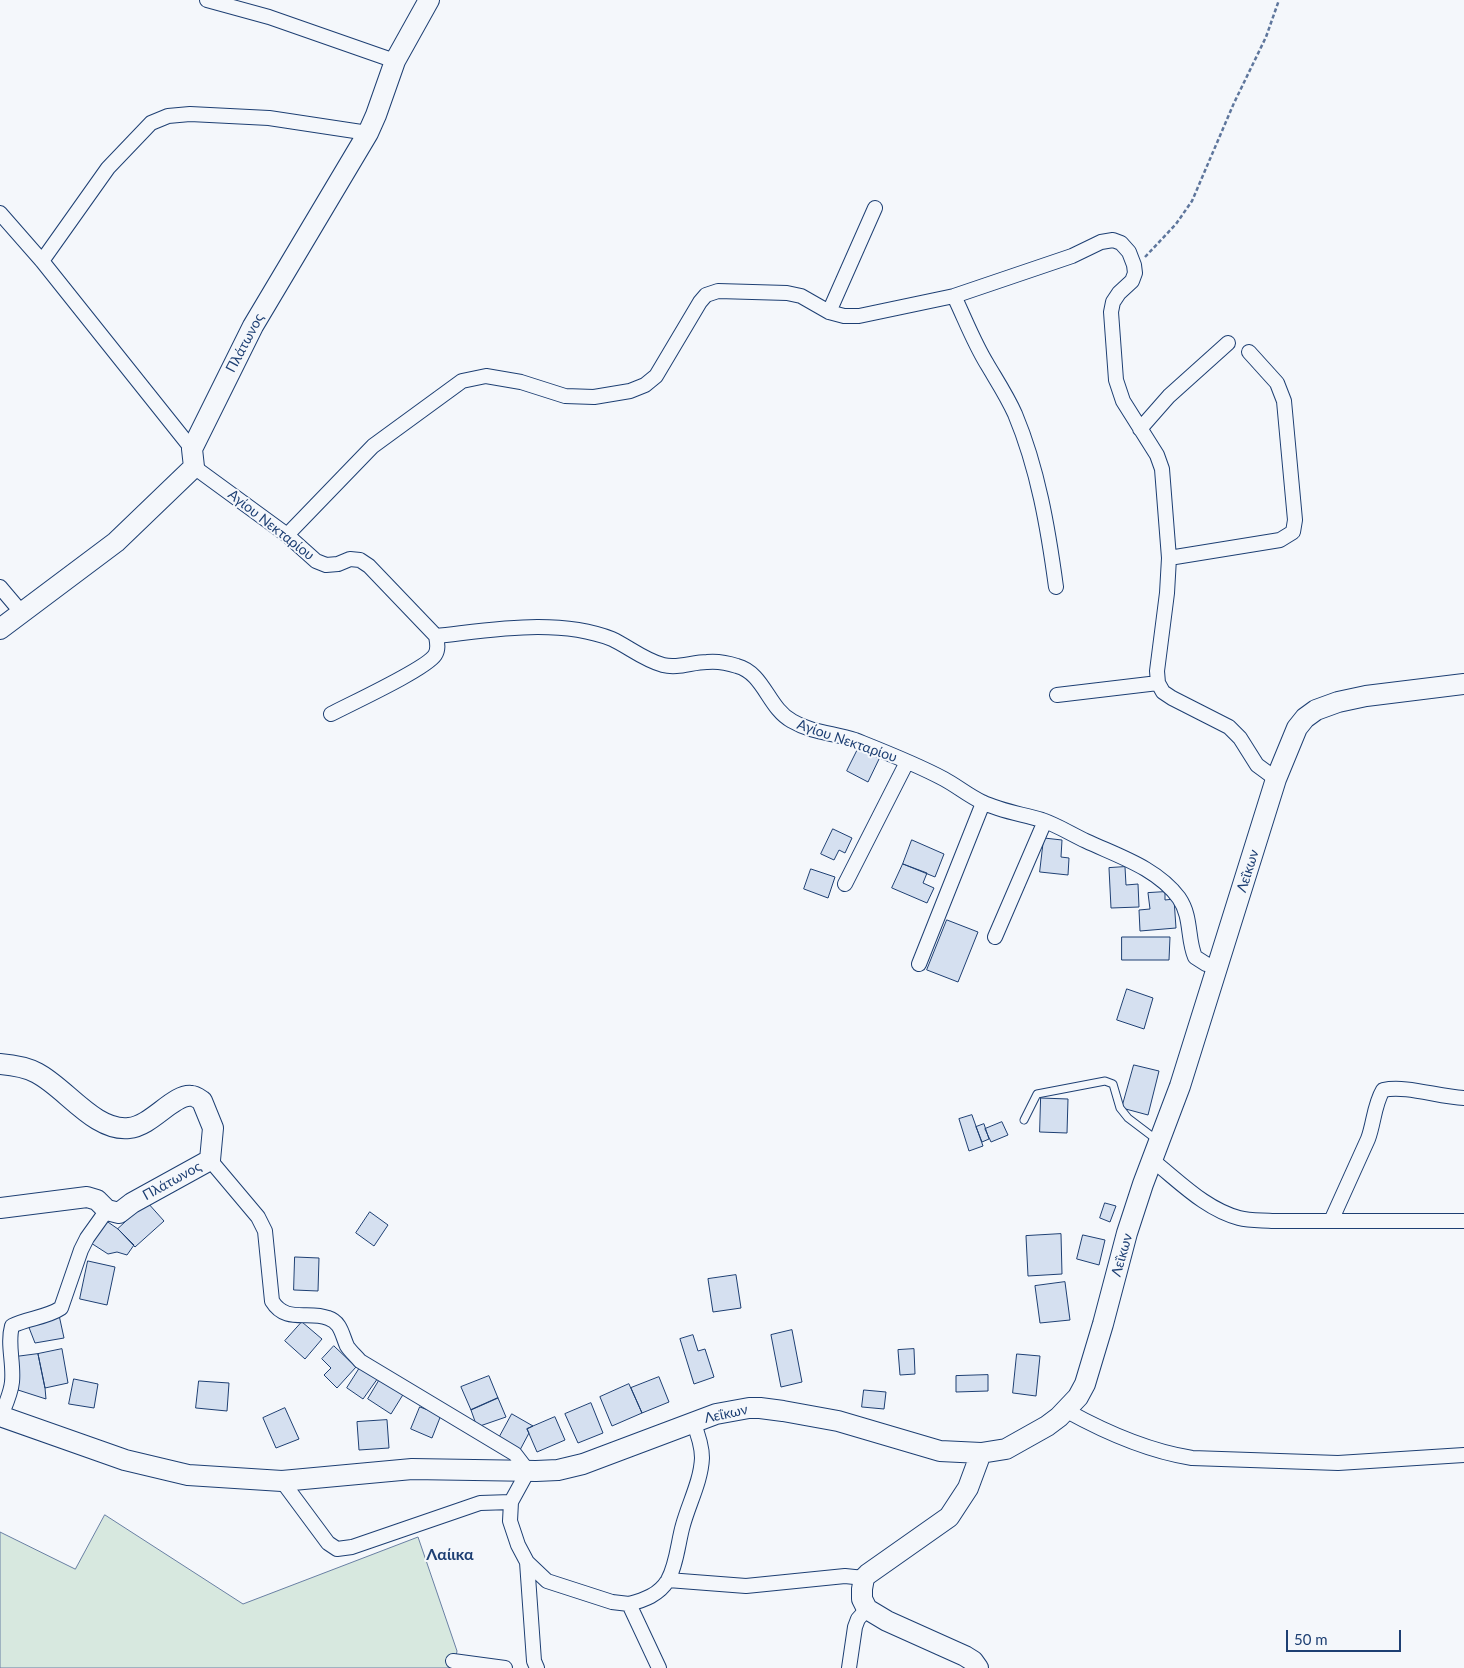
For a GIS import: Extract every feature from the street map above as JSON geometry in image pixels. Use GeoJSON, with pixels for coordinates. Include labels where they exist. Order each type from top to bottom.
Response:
{"type":"FeatureCollection","features":[{"type":"Feature","properties":{"kind":"street"},"geometry":{"type":"LineString","coordinates":[[207,0],[269,17],[395,61]]}},
{"type":"Feature","properties":{"kind":"street","name":"Πλάτωνος"},"geometry":{"type":"LineString","coordinates":[[0,629],[116,542],[193,458],[253,326],[368,133],[395,61],[429,0]]}},
{"type":"Feature","properties":{"kind":"street"},"geometry":{"type":"LineString","coordinates":[[42,261],[108,168],[151,123],[168,116],[190,114],[269,118],[368,133]]}},
{"type":"Feature","properties":{"kind":"street"},"geometry":{"type":"LineString","coordinates":[[829,312],[875,208]]}},
{"type":"Feature","properties":{"kind":"street","name":"Αγίου Νεκταρίου"},"geometry":{"type":"LineString","coordinates":[[0,213],[42,261],[193,458],[316,561],[326,565],[338,564],[350,558],[360,560],[369,566],[436,636],[512,628],[562,628],[590,633],[612,640],[665,666],[678,667],[706,662],[724,662],[741,666],[756,677],[776,708],[791,721],[814,730],[853,739],[944,779],[983,803],[1045,821],[1160,878],[1172,890],[1183,906],[1189,923],[1195,957],[1206,964],[1217,967]]}},
{"type":"Feature","properties":{"kind":"street"},"geometry":{"type":"LineString","coordinates":[[287,535],[373,446],[462,381],[486,376],[521,382],[565,396],[594,397],[630,391],[646,385],[656,376],[700,302],[706,296],[718,291],[787,293],[801,296],[829,312],[844,316],[859,316],[954,296],[1072,256],[1101,242],[1113,240],[1121,243],[1129,252],[1134,265],[1132,281],[1119,293],[1113,302],[1116,380],[1123,401],[1157,455],[1162,469],[1169,558],[1167,593],[1157,671],[1158,683],[1163,692],[1172,698],[1229,727],[1240,738],[1257,765],[1276,780]]}},
{"type":"Feature","properties":{"kind":"street"},"geometry":{"type":"LineString","coordinates":[[954,296],[986,364],[1004,390],[1016,415],[1031,460],[1048,526],[1056,587]]}},
{"type":"Feature","properties":{"kind":"street"},"geometry":{"type":"LineString","coordinates":[[1140,429],[1169,396],[1228,343]]}},
{"type":"Feature","properties":{"kind":"street"},"geometry":{"type":"LineString","coordinates":[[1169,558],[1280,540],[1293,532],[1295,520],[1284,401],[1277,383],[1249,352]]}},
{"type":"Feature","properties":{"kind":"street"},"geometry":{"type":"LineString","coordinates":[[0,587],[22,613]]}},
{"type":"Feature","properties":{"kind":"street"},"geometry":{"type":"LineString","coordinates":[[331,714],[397,680],[430,660],[437,650],[436,636]]}},
{"type":"Feature","properties":{"kind":"street"},"geometry":{"type":"LineString","coordinates":[[1057,695],[1158,683]]}},
{"type":"Feature","properties":{"kind":"street","name":"Λεΐκων"},"geometry":{"type":"LineString","coordinates":[[1,1416],[125,1460],[188,1475],[282,1481],[412,1469],[558,1470],[583,1464],[727,1411],[760,1408],[838,1421],[940,1451],[981,1453],[1006,1449],[1047,1426],[1067,1411],[1083,1390],[1128,1233],[1180,1086],[1276,780],[1297,728],[1305,718],[1316,710],[1349,699],[1464,684]]}},
{"type":"Feature","properties":{"kind":"street"},"geometry":{"type":"LineString","coordinates":[[845,884],[907,762]]}},
{"type":"Feature","properties":{"kind":"street"},"geometry":{"type":"LineString","coordinates":[[919,964],[983,803]]}},
{"type":"Feature","properties":{"kind":"street"},"geometry":{"type":"LineString","coordinates":[[995,937],[1045,821]]}},
{"type":"Feature","properties":{"kind":"street","name":"Πλάτωνος"},"geometry":{"type":"LineString","coordinates":[[0,1064],[15,1065],[36,1072],[57,1085],[93,1117],[111,1127],[130,1128],[145,1124],[181,1097],[193,1096],[202,1101],[213,1128],[210,1160],[132,1204],[120,1214],[107,1210]]}},
{"type":"Feature","properties":{"kind":"street"},"geometry":{"type":"LineString","coordinates":[[1331,1220],[1368,1140],[1373,1126],[1377,1100],[1383,1090],[1394,1088],[1438,1096],[1464,1098]]}},
{"type":"Feature","properties":{"kind":"street"},"geometry":{"type":"LineString","coordinates":[[1156,1151],[1199,1198],[1232,1216],[1245,1219],[1464,1221]]}},
{"type":"Feature","properties":{"kind":"street"},"geometry":{"type":"LineString","coordinates":[[210,1160],[258,1217],[265,1231],[272,1301],[278,1310],[289,1314],[330,1318],[340,1326],[348,1348],[360,1361],[515,1454],[528,1471],[511,1502],[510,1521],[518,1545],[527,1562],[547,1582],[612,1602],[629,1604],[646,1599],[659,1591],[668,1580],[682,1526],[700,1474],[702,1446],[693,1422]]}},
{"type":"Feature","properties":{"kind":"street"},"geometry":{"type":"LineString","coordinates":[[0,1208],[87,1196],[97,1200],[107,1210],[87,1238],[81,1250],[61,1308],[53,1314],[21,1321],[12,1326],[9,1336],[12,1383],[1,1416]]}},
{"type":"Feature","properties":{"kind":"street"},"geometry":{"type":"LineString","coordinates":[[1067,1411],[1103,1429],[1141,1444],[1169,1454],[1192,1458],[1338,1463],[1464,1455]]}},
{"type":"Feature","properties":{"kind":"street"},"geometry":{"type":"LineString","coordinates":[[668,1580],[746,1586],[845,1576],[864,1578],[949,1517],[968,1488],[981,1453]]}},
{"type":"Feature","properties":{"kind":"street"},"geometry":{"type":"LineString","coordinates":[[282,1481],[328,1543],[338,1549],[352,1547],[480,1503],[511,1502]]}},
{"type":"Feature","properties":{"kind":"street"},"geometry":{"type":"LineString","coordinates":[[527,1562],[534,1661],[537,1668]]}},
{"type":"Feature","properties":{"kind":"street"},"geometry":{"type":"LineString","coordinates":[[864,1578],[862,1594],[867,1608],[887,1621],[965,1656],[973,1661],[978,1668]]}},
{"type":"Feature","properties":{"kind":"street"},"geometry":{"type":"LineString","coordinates":[[629,1604],[660,1668]]}},
{"type":"Feature","properties":{"kind":"street"},"geometry":{"type":"LineString","coordinates":[[849,1668],[854,1627],[867,1608]]}},
{"type":"Feature","properties":{"kind":"street"},"geometry":{"type":"LineString","coordinates":[[453,1662],[505,1668]]}},
{"type":"Feature","properties":{"kind":"lane"},"geometry":{"type":"LineString","coordinates":[[1024,1120],[1037,1094],[1105,1081],[1113,1084],[1120,1108],[1156,1151]]}},
{"type":"Feature","properties":{"kind":"path"},"geometry":{"type":"LineString","coordinates":[[1134,265],[1147,256],[1176,224],[1192,201],[1234,103],[1266,37],[1279,0]]}},
{"type":"Feature","properties":{"kind":"shaded area"},"geometry":{"type":"Polygon","coordinates":[[[105,1515],[243,1604],[418,1537],[457,1651],[454,1668],[0,1668],[0,1532],[75,1569],[105,1515]]]}},
{"type":"Feature","properties":{"kind":"building"},"geometry":{"type":"Polygon","coordinates":[[[859,747],[880,757],[868,782],[847,771],[859,747]]]}},
{"type":"Feature","properties":{"kind":"building"},"geometry":{"type":"Polygon","coordinates":[[[833,829],[852,838],[845,853],[839,850],[834,860],[821,854],[833,829]]]}},
{"type":"Feature","properties":{"kind":"building"},"geometry":{"type":"Polygon","coordinates":[[[1044,838],[1062,840],[1061,857],[1069,858],[1068,875],[1040,872],[1044,838]]]}},
{"type":"Feature","properties":{"kind":"building"},"geometry":{"type":"Polygon","coordinates":[[[912,840],[944,854],[935,877],[903,864],[912,840]]]}},
{"type":"Feature","properties":{"kind":"building"},"geometry":{"type":"Polygon","coordinates":[[[903,864],[927,873],[923,883],[934,888],[927,903],[892,888],[903,864]]]}},
{"type":"Feature","properties":{"kind":"building"},"geometry":{"type":"Polygon","coordinates":[[[1125,867],[1126,885],[1138,884],[1139,907],[1111,908],[1109,868],[1125,867]]]}},
{"type":"Feature","properties":{"kind":"building"},"geometry":{"type":"Polygon","coordinates":[[[811,869],[835,877],[828,898],[804,889],[811,869]]]}},
{"type":"Feature","properties":{"kind":"building"},"geometry":{"type":"Polygon","coordinates":[[[1165,892],[1165,900],[1174,899],[1176,928],[1140,931],[1139,910],[1150,909],[1148,893],[1165,892]]]}},
{"type":"Feature","properties":{"kind":"building"},"geometry":{"type":"Polygon","coordinates":[[[947,920],[978,932],[958,982],[927,970],[947,920]]]}},
{"type":"Feature","properties":{"kind":"building"},"geometry":{"type":"Polygon","coordinates":[[[1122,937],[1170,937],[1169,960],[1122,960],[1122,937]]]}},
{"type":"Feature","properties":{"kind":"building"},"geometry":{"type":"Polygon","coordinates":[[[1127,989],[1153,998],[1144,1029],[1117,1020],[1127,989]]]}},
{"type":"Feature","properties":{"kind":"building"},"geometry":{"type":"Polygon","coordinates":[[[1134,1065],[1159,1071],[1148,1115],[1122,1108],[1134,1065]]]}},
{"type":"Feature","properties":{"kind":"building"},"geometry":{"type":"Polygon","coordinates":[[[1041,1098],[1068,1099],[1067,1133],[1040,1132],[1041,1098]]]}},
{"type":"Feature","properties":{"kind":"building"},"geometry":{"type":"Polygon","coordinates":[[[972,1115],[983,1146],[969,1151],[959,1119],[972,1115]]]}},
{"type":"Feature","properties":{"kind":"building"},"geometry":{"type":"Polygon","coordinates":[[[1002,1122],[1008,1135],[991,1142],[985,1129],[1002,1122]]]}},
{"type":"Feature","properties":{"kind":"building"},"geometry":{"type":"Polygon","coordinates":[[[984,1124],[989,1139],[982,1142],[976,1127],[984,1124]]]}},
{"type":"Feature","properties":{"kind":"building"},"geometry":{"type":"Polygon","coordinates":[[[147,1202],[164,1221],[135,1247],[118,1229],[147,1202]]]}},
{"type":"Feature","properties":{"kind":"building"},"geometry":{"type":"Polygon","coordinates":[[[1105,1203],[1116,1206],[1110,1222],[1100,1218],[1105,1203]]]}},
{"type":"Feature","properties":{"kind":"building"},"geometry":{"type":"Polygon","coordinates":[[[370,1212],[388,1225],[374,1246],[356,1233],[370,1212]]]}},
{"type":"Feature","properties":{"kind":"building"},"geometry":{"type":"Polygon","coordinates":[[[105,1220],[118,1229],[134,1245],[127,1255],[117,1252],[108,1254],[91,1243],[105,1220]]]}},
{"type":"Feature","properties":{"kind":"building"},"geometry":{"type":"Polygon","coordinates":[[[1061,1234],[1062,1274],[1028,1276],[1026,1236],[1061,1234]]]}},
{"type":"Feature","properties":{"kind":"building"},"geometry":{"type":"Polygon","coordinates":[[[1083,1235],[1105,1240],[1099,1265],[1077,1259],[1083,1235]]]}},
{"type":"Feature","properties":{"kind":"building"},"geometry":{"type":"Polygon","coordinates":[[[295,1257],[319,1258],[318,1291],[294,1290],[295,1257]]]}},
{"type":"Feature","properties":{"kind":"building"},"geometry":{"type":"Polygon","coordinates":[[[88,1261],[115,1267],[107,1305],[80,1299],[88,1261]]]}},
{"type":"Feature","properties":{"kind":"building"},"geometry":{"type":"Polygon","coordinates":[[[736,1275],[741,1308],[713,1312],[708,1279],[736,1275]]]}},
{"type":"Feature","properties":{"kind":"building"},"geometry":{"type":"Polygon","coordinates":[[[1065,1282],[1070,1320],[1040,1323],[1035,1286],[1065,1282]]]}},
{"type":"Feature","properties":{"kind":"building"},"geometry":{"type":"Polygon","coordinates":[[[59,1315],[64,1338],[35,1343],[28,1325],[59,1315]]]}},
{"type":"Feature","properties":{"kind":"building"},"geometry":{"type":"Polygon","coordinates":[[[302,1322],[322,1339],[305,1359],[285,1341],[302,1322]]]}},
{"type":"Feature","properties":{"kind":"building"},"geometry":{"type":"Polygon","coordinates":[[[792,1330],[802,1382],[781,1387],[771,1335],[792,1330]]]}},
{"type":"Feature","properties":{"kind":"building"},"geometry":{"type":"Polygon","coordinates":[[[693,1335],[698,1351],[705,1349],[714,1377],[694,1384],[680,1339],[693,1335]]]}},
{"type":"Feature","properties":{"kind":"building"},"geometry":{"type":"Polygon","coordinates":[[[334,1346],[356,1367],[337,1388],[324,1375],[331,1368],[322,1359],[334,1346]]]}},
{"type":"Feature","properties":{"kind":"building"},"geometry":{"type":"Polygon","coordinates":[[[62,1349],[68,1383],[45,1388],[38,1354],[62,1349]]]}},
{"type":"Feature","properties":{"kind":"building"},"geometry":{"type":"Polygon","coordinates":[[[914,1349],[915,1374],[900,1375],[898,1350],[914,1349]]]}},
{"type":"Feature","properties":{"kind":"building"},"geometry":{"type":"Polygon","coordinates":[[[38,1354],[46,1399],[18,1390],[15,1357],[38,1354]]]}},
{"type":"Feature","properties":{"kind":"building"},"geometry":{"type":"Polygon","coordinates":[[[1017,1354],[1040,1356],[1036,1396],[1013,1393],[1017,1354]]]}},
{"type":"Feature","properties":{"kind":"building"},"geometry":{"type":"Polygon","coordinates":[[[361,1366],[378,1378],[363,1399],[347,1388],[361,1366]]]}},
{"type":"Feature","properties":{"kind":"building"},"geometry":{"type":"Polygon","coordinates":[[[988,1375],[988,1391],[956,1392],[956,1376],[988,1375]]]}},
{"type":"Feature","properties":{"kind":"building"},"geometry":{"type":"Polygon","coordinates":[[[489,1376],[498,1398],[471,1410],[461,1387],[489,1376]]]}},
{"type":"Feature","properties":{"kind":"building"},"geometry":{"type":"Polygon","coordinates":[[[659,1377],[669,1402],[642,1413],[631,1388],[659,1377]]]}},
{"type":"Feature","properties":{"kind":"building"},"geometry":{"type":"Polygon","coordinates":[[[74,1379],[98,1384],[94,1408],[69,1404],[74,1379]]]}},
{"type":"Feature","properties":{"kind":"building"},"geometry":{"type":"Polygon","coordinates":[[[380,1379],[404,1393],[391,1414],[368,1399],[380,1379]]]}},
{"type":"Feature","properties":{"kind":"building"},"geometry":{"type":"Polygon","coordinates":[[[199,1381],[229,1383],[227,1411],[196,1408],[199,1381]]]}},
{"type":"Feature","properties":{"kind":"building"},"geometry":{"type":"Polygon","coordinates":[[[629,1384],[642,1413],[612,1426],[600,1397],[629,1384]]]}},
{"type":"Feature","properties":{"kind":"building"},"geometry":{"type":"Polygon","coordinates":[[[864,1390],[886,1392],[884,1409],[862,1407],[864,1390]]]}},
{"type":"Feature","properties":{"kind":"building"},"geometry":{"type":"Polygon","coordinates":[[[498,1398],[506,1417],[477,1427],[471,1410],[498,1398]]]}},
{"type":"Feature","properties":{"kind":"building"},"geometry":{"type":"Polygon","coordinates":[[[591,1403],[603,1433],[578,1443],[565,1414],[591,1403]]]}},
{"type":"Feature","properties":{"kind":"building"},"geometry":{"type":"Polygon","coordinates":[[[420,1407],[441,1415],[432,1438],[411,1429],[420,1407]]]}},
{"type":"Feature","properties":{"kind":"building"},"geometry":{"type":"Polygon","coordinates":[[[285,1408],[299,1439],[276,1448],[263,1418],[285,1408]]]}},
{"type":"Feature","properties":{"kind":"building"},"geometry":{"type":"Polygon","coordinates":[[[512,1414],[533,1426],[527,1429],[529,1433],[520,1450],[499,1438],[512,1414]]]}},
{"type":"Feature","properties":{"kind":"building"},"geometry":{"type":"Polygon","coordinates":[[[555,1417],[565,1440],[537,1452],[527,1429],[555,1417]]]}},
{"type":"Feature","properties":{"kind":"building"},"geometry":{"type":"Polygon","coordinates":[[[387,1420],[389,1448],[359,1450],[357,1422],[387,1420]]]}},
{"type":"Feature","properties":{"kind":"district","name":"Λαίικα"},"geometry":{"type":"Point","coordinates":[450,1555]}}]}
